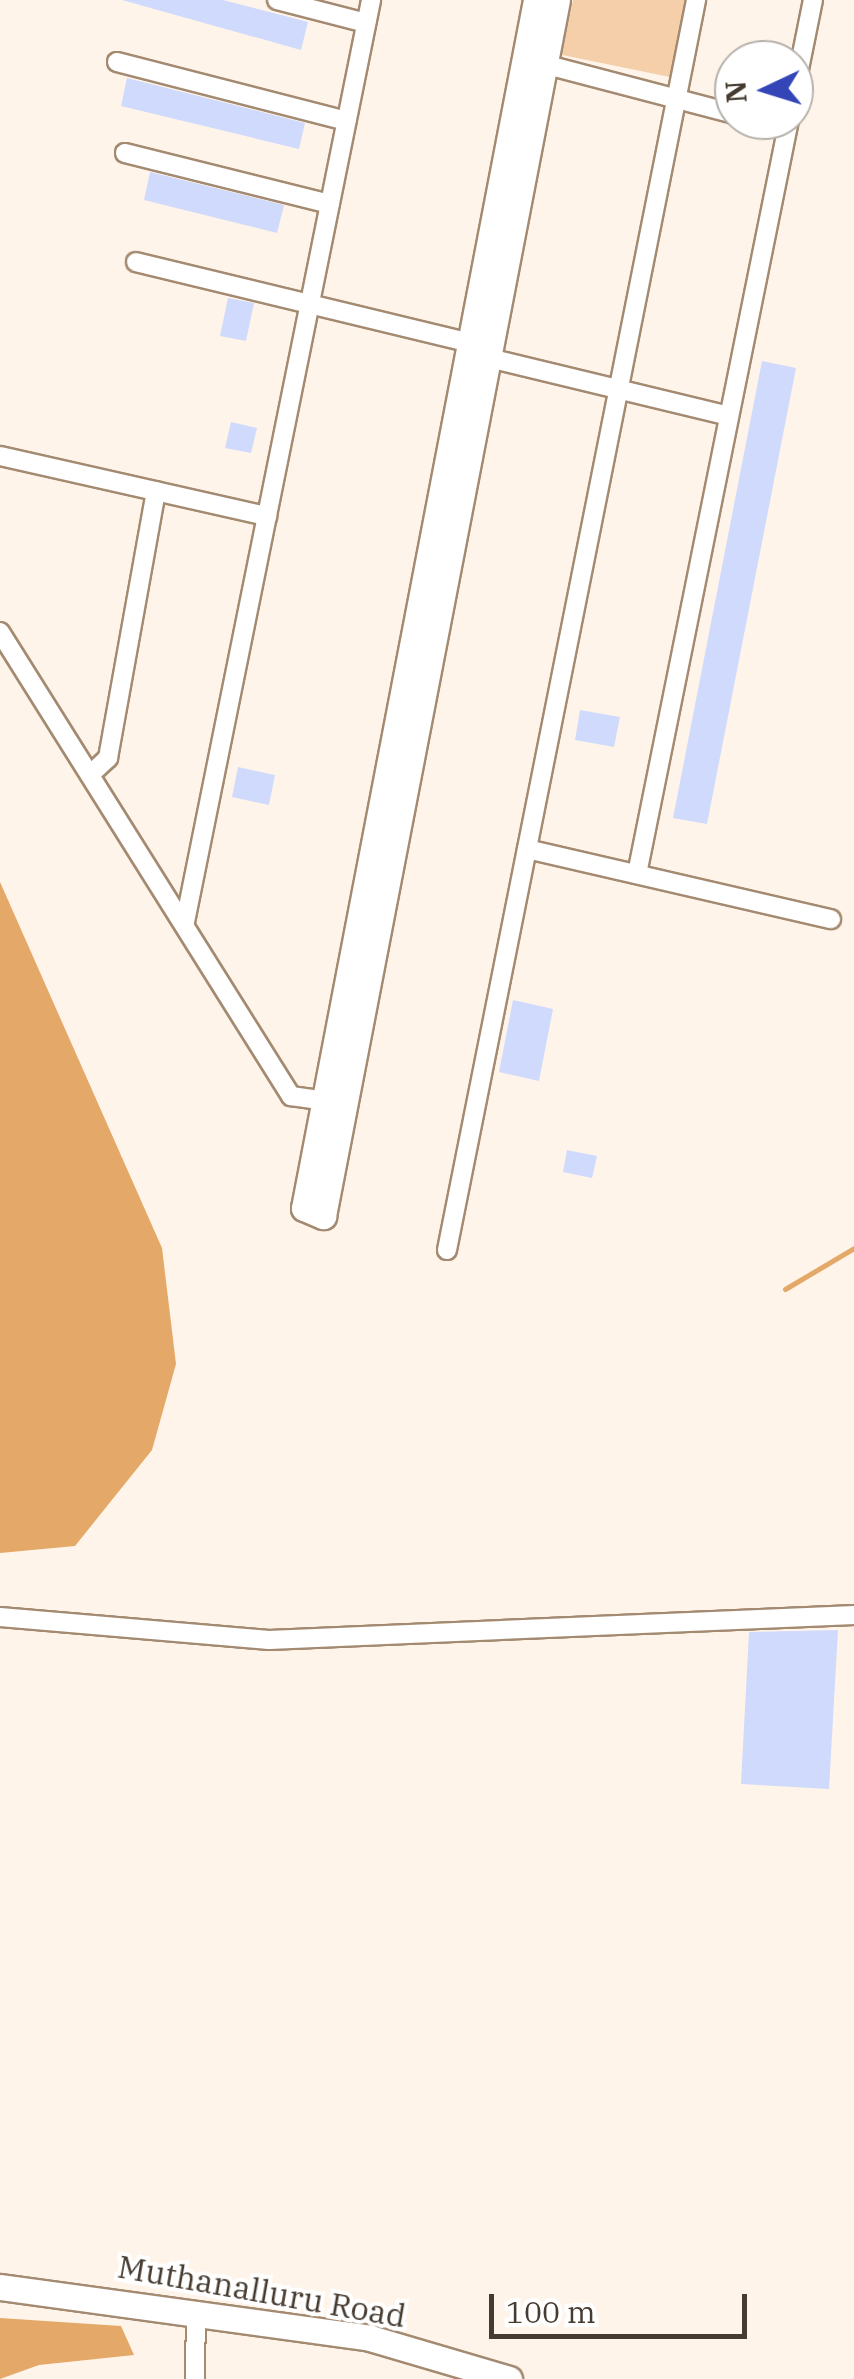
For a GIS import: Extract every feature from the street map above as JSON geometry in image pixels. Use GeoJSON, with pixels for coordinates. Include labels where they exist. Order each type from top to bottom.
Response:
{"type":"FeatureCollection","features":[{"type":"Feature","properties":{"kind":"street"},"geometry":{"type":"LineString","coordinates":[[278,0],[366,23]]}},
{"type":"Feature","properties":{"kind":"street"},"geometry":{"type":"LineString","coordinates":[[184,922],[371,0]]}},
{"type":"Feature","properties":{"kind":"street"},"geometry":{"type":"LineString","coordinates":[[535,62],[536,0]]}},
{"type":"Feature","properties":{"kind":"street"},"geometry":{"type":"LineString","coordinates":[[476,351],[323,1216],[304,1208],[325,1100],[476,351],[535,62],[557,0]]}},
{"type":"Feature","properties":{"kind":"street"},"geometry":{"type":"LineString","coordinates":[[447,1250],[696,0]]}},
{"type":"Feature","properties":{"kind":"street"},"geometry":{"type":"LineString","coordinates":[[805,40],[813,0]]}},
{"type":"Feature","properties":{"kind":"street"},"geometry":{"type":"LineString","coordinates":[[117,62],[347,121]]}},
{"type":"Feature","properties":{"kind":"street"},"geometry":{"type":"LineString","coordinates":[[535,62],[714,109]]}},
{"type":"Feature","properties":{"kind":"street"},"geometry":{"type":"LineString","coordinates":[[636,874],[785,140]]}},
{"type":"Feature","properties":{"kind":"street"},"geometry":{"type":"LineString","coordinates":[[125,153],[330,204]]}},
{"type":"Feature","properties":{"kind":"street"},"geometry":{"type":"LineString","coordinates":[[136,262],[310,304],[618,390],[729,416]]}},
{"type":"Feature","properties":{"kind":"street"},"geometry":{"type":"LineString","coordinates":[[0,456],[266,516]]}},
{"type":"Feature","properties":{"kind":"street"},"geometry":{"type":"LineString","coordinates":[[93,772],[108,758],[156,491]]}},
{"type":"Feature","properties":{"kind":"street"},"geometry":{"type":"LineString","coordinates":[[0,632],[93,772],[292,1096],[325,1100]]}},
{"type":"Feature","properties":{"kind":"street"},"geometry":{"type":"LineString","coordinates":[[527,849],[831,919]]}},
{"type":"Feature","properties":{"kind":"street"},"geometry":{"type":"LineString","coordinates":[[0,1617],[269,1640],[854,1615]]}},
{"type":"Feature","properties":{"kind":"street","name":"Muthanalluru Road"},"geometry":{"type":"LineString","coordinates":[[0,2287],[370,2338],[509,2379]]}},
{"type":"Feature","properties":{"kind":"street"},"geometry":{"type":"LineString","coordinates":[[195,2379],[196,2311]]}},
{"type":"Feature","properties":{"kind":"shaded area"},"geometry":{"type":"Polygon","coordinates":[[[573,0],[685,0],[670,77],[562,55],[573,0]]]}},
{"type":"Feature","properties":{"kind":"shaded area"},"geometry":{"type":"Polygon","coordinates":[[[0,882],[162,1248],[176,1364],[152,1450],[75,1546],[0,1553],[0,882]]]}},
{"type":"Feature","properties":{"kind":"shaded area"},"geometry":{"type":"Polygon","coordinates":[[[0,2318],[121,2326],[134,2355],[39,2365],[0,2379],[0,2318]]]}},
{"type":"Feature","properties":{"kind":"building"},"geometry":{"type":"Polygon","coordinates":[[[122,0],[223,0],[308,22],[301,50],[122,0]]]}},
{"type":"Feature","properties":{"kind":"building"},"geometry":{"type":"Polygon","coordinates":[[[127,78],[305,123],[299,149],[121,106],[127,78]]]}},
{"type":"Feature","properties":{"kind":"building"},"geometry":{"type":"Polygon","coordinates":[[[150,172],[284,205],[277,233],[144,200],[150,172]]]}},
{"type":"Feature","properties":{"kind":"building"},"geometry":{"type":"Polygon","coordinates":[[[228,298],[254,303],[246,341],[220,336],[228,298]]]}},
{"type":"Feature","properties":{"kind":"building"},"geometry":{"type":"Polygon","coordinates":[[[762,361],[796,368],[707,824],[673,818],[762,361]]]}},
{"type":"Feature","properties":{"kind":"building"},"geometry":{"type":"Polygon","coordinates":[[[231,422],[257,428],[251,453],[225,448],[231,422]]]}},
{"type":"Feature","properties":{"kind":"building"},"geometry":{"type":"Polygon","coordinates":[[[580,710],[620,717],[614,747],[575,740],[580,710]]]}},
{"type":"Feature","properties":{"kind":"building"},"geometry":{"type":"Polygon","coordinates":[[[238,767],[275,775],[269,805],[232,797],[238,767]]]}},
{"type":"Feature","properties":{"kind":"building"},"geometry":{"type":"Polygon","coordinates":[[[513,1000],[553,1009],[539,1081],[499,1072],[513,1000]]]}},
{"type":"Feature","properties":{"kind":"building"},"geometry":{"type":"Polygon","coordinates":[[[567,1150],[597,1156],[592,1178],[563,1172],[567,1150]]]}},
{"type":"Feature","properties":{"kind":"building"},"geometry":{"type":"Polygon","coordinates":[[[838,1630],[829,1789],[741,1784],[749,1632],[838,1630]]]}},
{"type":"Feature","properties":{"kind":"waterway"},"geometry":{"type":"LineString","coordinates":[[785,1289],[854,1248]]}}]}
